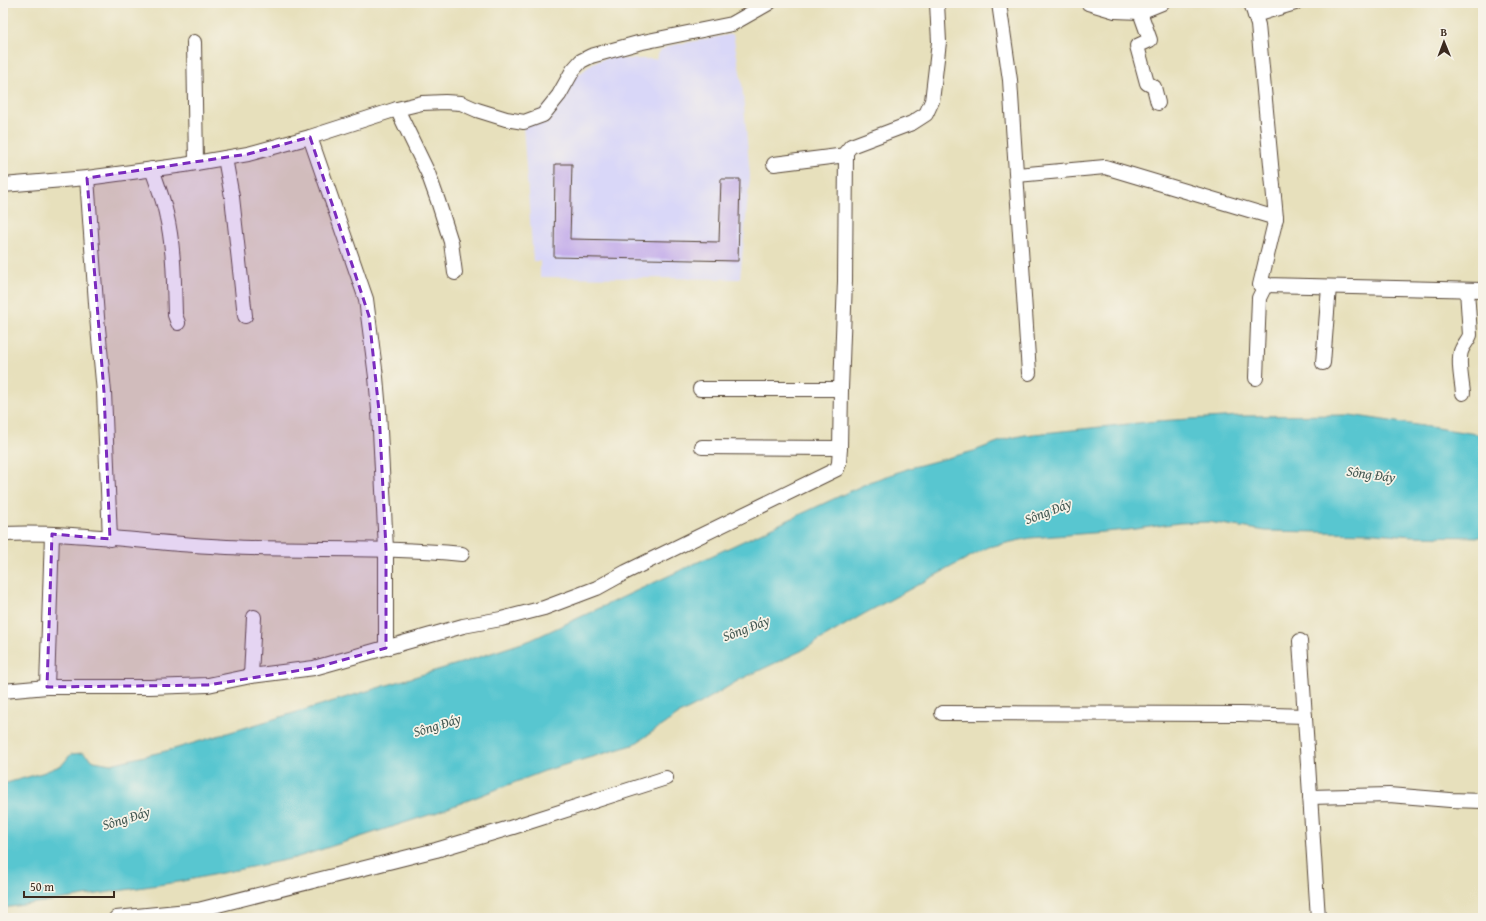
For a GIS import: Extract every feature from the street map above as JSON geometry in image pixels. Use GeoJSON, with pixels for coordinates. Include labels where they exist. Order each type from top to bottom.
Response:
{"type":"FeatureCollection","features":[{"type":"Feature","properties":{"kind":"street"},"geometry":{"type":"LineString","coordinates":[[3,185],[87,178],[196,163],[248,154],[310,137],[397,109],[422,103],[461,103],[506,119],[524,122],[543,115],[559,95],[573,70],[580,62],[591,56],[638,44],[732,24],[770,3]]}},
{"type":"Feature","properties":{"kind":"street"},"geometry":{"type":"LineString","coordinates":[[3,691],[47,687],[182,686],[208,684],[251,676],[314,668],[463,626],[501,619],[544,608],[597,588],[626,572],[834,471],[838,466],[840,448],[845,281],[846,152],[851,146],[912,123],[926,114],[932,101],[939,42],[937,3]]}},
{"type":"Feature","properties":{"kind":"street"},"geometry":{"type":"LineString","coordinates":[[999,3],[1010,80],[1029,373]]}},
{"type":"Feature","properties":{"kind":"street"},"geometry":{"type":"LineString","coordinates":[[1088,3],[1115,11],[1140,12],[1162,3]]}},
{"type":"Feature","properties":{"kind":"street"},"geometry":{"type":"LineString","coordinates":[[1295,3],[1253,9],[1258,25],[1276,218],[1260,285],[1483,290]]}},
{"type":"Feature","properties":{"kind":"street"},"geometry":{"type":"LineString","coordinates":[[1140,12],[1150,40],[1137,46],[1147,82],[1154,87],[1158,102]]}},
{"type":"Feature","properties":{"kind":"street"},"geometry":{"type":"LineString","coordinates":[[194,42],[196,163]]}},
{"type":"Feature","properties":{"kind":"street"},"geometry":{"type":"LineString","coordinates":[[397,109],[428,173],[438,201],[451,242],[455,273]]}},
{"type":"Feature","properties":{"kind":"street"},"geometry":{"type":"LineString","coordinates":[[310,137],[366,299],[376,377],[386,549],[386,648]]}},
{"type":"Feature","properties":{"kind":"street"},"geometry":{"type":"LineString","coordinates":[[774,164],[846,155]]}},
{"type":"Feature","properties":{"kind":"street"},"geometry":{"type":"LineString","coordinates":[[225,158],[235,220],[244,316]]}},
{"type":"Feature","properties":{"kind":"street"},"geometry":{"type":"LineString","coordinates":[[1017,174],[1105,167],[1276,218]]}},
{"type":"Feature","properties":{"kind":"street"},"geometry":{"type":"LineString","coordinates":[[152,169],[169,228],[173,264],[175,315],[178,323]]}},
{"type":"Feature","properties":{"kind":"street"},"geometry":{"type":"LineString","coordinates":[[87,178],[104,392],[110,539]]}},
{"type":"Feature","properties":{"kind":"street"},"geometry":{"type":"LineString","coordinates":[[1256,378],[1259,298],[1264,288],[1268,285]]}},
{"type":"Feature","properties":{"kind":"street"},"geometry":{"type":"LineString","coordinates":[[1324,363],[1329,286]]}},
{"type":"Feature","properties":{"kind":"street"},"geometry":{"type":"LineString","coordinates":[[1463,393],[1460,355],[1462,348],[1470,335],[1467,290]]}},
{"type":"Feature","properties":{"kind":"street"},"geometry":{"type":"LineString","coordinates":[[700,389],[841,389]]}},
{"type":"Feature","properties":{"kind":"street"},"geometry":{"type":"LineString","coordinates":[[702,447],[840,448]]}},
{"type":"Feature","properties":{"kind":"street"},"geometry":{"type":"LineString","coordinates":[[3,534],[52,534],[225,547],[386,549],[462,554]]}},
{"type":"Feature","properties":{"kind":"street"},"geometry":{"type":"LineString","coordinates":[[47,687],[52,534]]}},
{"type":"Feature","properties":{"kind":"street"},"geometry":{"type":"LineString","coordinates":[[251,676],[254,617]]}},
{"type":"Feature","properties":{"kind":"street"},"geometry":{"type":"LineString","coordinates":[[1300,642],[1318,918]]}},
{"type":"Feature","properties":{"kind":"street"},"geometry":{"type":"LineString","coordinates":[[942,713],[1241,714],[1305,716]]}},
{"type":"Feature","properties":{"kind":"street"},"geometry":{"type":"LineString","coordinates":[[116,918],[195,914],[436,850],[534,821],[666,778]]}},
{"type":"Feature","properties":{"kind":"street"},"geometry":{"type":"LineString","coordinates":[[1310,797],[1382,795],[1483,801]]}},
{"type":"Feature","properties":{"kind":"highlighted area"},"geometry":{"type":"Polygon","coordinates":[[[310,137],[369,316],[379,411],[386,549],[386,648],[314,668],[208,685],[47,687],[52,534],[110,539],[104,392],[87,178],[248,154],[310,137]]]}},
{"type":"Feature","properties":{"kind":"shaded area"},"geometry":{"type":"Polygon","coordinates":[[[733,34],[742,83],[750,176],[740,279],[540,277],[540,261],[533,261],[523,125],[593,63],[617,54],[622,59],[656,59],[660,51],[668,46],[733,34]]]}},
{"type":"Feature","properties":{"kind":"water","name":"Sông Đáy"},"geometry":{"type":"Polygon","coordinates":[[[1350,415],[1483,435],[1483,537],[1266,531],[1209,522],[1179,523],[1128,530],[1030,538],[988,547],[862,615],[801,651],[739,680],[701,703],[679,714],[633,745],[547,770],[435,813],[295,858],[178,882],[3,908],[3,784],[42,773],[62,765],[71,754],[83,753],[94,761],[111,764],[174,749],[464,662],[531,640],[872,481],[913,467],[974,451],[1006,439],[1025,435],[1157,421],[1240,416],[1350,415]]]}},
{"type":"Feature","properties":{"kind":"building"},"geometry":{"type":"Polygon","coordinates":[[[555,164],[572,164],[570,239],[719,242],[721,179],[740,179],[738,261],[554,257],[555,164]]]}}]}
